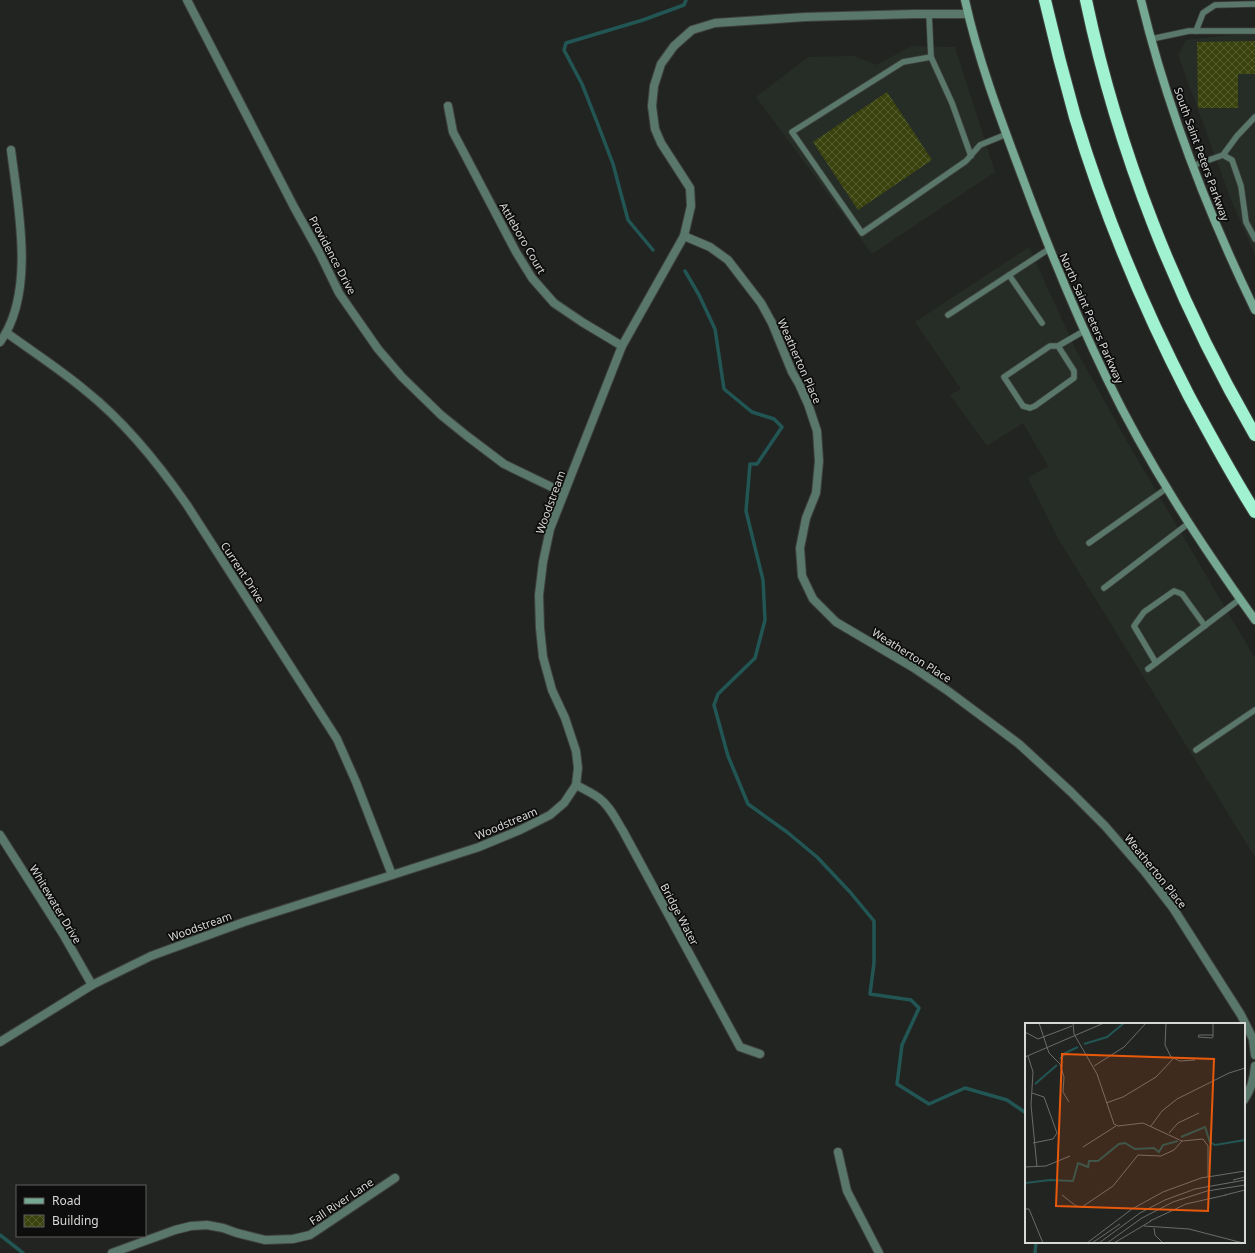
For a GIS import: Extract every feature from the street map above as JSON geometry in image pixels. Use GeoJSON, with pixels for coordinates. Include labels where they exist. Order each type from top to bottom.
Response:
{"type":"FeatureCollection","features":[{"type":"Feature","properties":{"kind":"highway"},"geometry":{"type":"LineString","coordinates":[[1045,0],[1075,117],[1096,182],[1119,243],[1145,304],[1176,370],[1214,444],[1255,512]]}},
{"type":"Feature","properties":{"kind":"highway"},"geometry":{"type":"LineString","coordinates":[[1086,0],[1117,117],[1131,161],[1155,226],[1184,296],[1215,361],[1255,435]]}},
{"type":"Feature","properties":{"kind":"main road","name":"North Saint Peters Parkway"},"geometry":{"type":"LineString","coordinates":[[965,0],[984,70],[1007,134],[1049,248],[1084,331],[1137,436],[1189,523],[1255,620]]}},
{"type":"Feature","properties":{"kind":"main road","name":"South Saint Peters Parkway"},"geometry":{"type":"LineString","coordinates":[[1141,0],[1172,110],[1192,166],[1235,270],[1255,310]]}},
{"type":"Feature","properties":{"kind":"street","name":"Providence Drive"},"geometry":{"type":"LineString","coordinates":[[187,0],[339,293],[378,349],[441,415],[467,436],[504,464],[564,493]]}},
{"type":"Feature","properties":{"kind":"street","name":"Woodstream"},"geometry":{"type":"LineString","coordinates":[[0,1042],[92,985],[151,956],[237,924],[392,876],[479,847],[520,830],[550,815],[564,803],[576,785],[578,768],[576,751],[565,718],[552,690],[543,657],[539,595],[543,562],[550,529],[622,346],[684,236],[691,206],[690,188],[661,143],[655,129],[652,106],[654,86],[661,64],[674,46],[692,30],[715,23],[805,17],[968,14]]}},
{"type":"Feature","properties":{"kind":"street","name":"Attleboro Court"},"geometry":{"type":"LineString","coordinates":[[448,106],[453,132],[516,252],[532,278],[554,303],[622,346]]}},
{"type":"Feature","properties":{"kind":"street"},"geometry":{"type":"LineString","coordinates":[[0,342],[7,333],[17,301],[21,278],[22,251],[11,150]]}},
{"type":"Feature","properties":{"kind":"street","name":"Weatherton Place"},"geometry":{"type":"LineString","coordinates":[[684,236],[710,247],[728,260],[756,297],[772,323],[792,372],[808,404],[817,431],[819,461],[816,493],[806,518],[800,548],[802,576],[813,599],[836,622],[914,668],[948,691],[1019,744],[1105,826],[1145,872],[1182,922],[1241,1015],[1253,1038],[1255,1055]]}},
{"type":"Feature","properties":{"kind":"street","name":"Current Drive"},"geometry":{"type":"LineString","coordinates":[[7,333],[86,391],[144,447],[164,472],[187,505],[337,740],[356,782],[392,876]]}},
{"type":"Feature","properties":{"kind":"street","name":"Bridge Water"},"geometry":{"type":"LineString","coordinates":[[576,785],[599,798],[613,814],[740,1048],[760,1054]]}},
{"type":"Feature","properties":{"kind":"street","name":"Whitewater Drive"},"geometry":{"type":"LineString","coordinates":[[0,835],[63,934],[92,985]]}},
{"type":"Feature","properties":{"kind":"street"},"geometry":{"type":"LineString","coordinates":[[1245,1099],[1250,1092],[1255,1066]]}},
{"type":"Feature","properties":{"kind":"street"},"geometry":{"type":"LineString","coordinates":[[838,1152],[847,1191],[879,1253]]}},
{"type":"Feature","properties":{"kind":"street","name":"Fall River Lane"},"geometry":{"type":"LineString","coordinates":[[112,1253],[175,1230],[191,1226],[207,1225],[223,1228],[265,1240],[293,1239],[310,1235],[395,1178]]}},
{"type":"Feature","properties":{"kind":"lane"},"geometry":{"type":"LineString","coordinates":[[1196,31],[1203,13],[1216,5],[1255,4]]}},
{"type":"Feature","properties":{"kind":"lane"},"geometry":{"type":"LineString","coordinates":[[929,14],[931,57],[952,103],[971,156]]}},
{"type":"Feature","properties":{"kind":"lane"},"geometry":{"type":"LineString","coordinates":[[1151,39],[1189,31],[1255,31]]}},
{"type":"Feature","properties":{"kind":"lane"},"geometry":{"type":"LineString","coordinates":[[931,57],[903,62],[792,132],[862,233],[966,161],[980,145],[1007,134]]}},
{"type":"Feature","properties":{"kind":"lane"},"geometry":{"type":"LineString","coordinates":[[1192,166],[1223,155],[1237,136],[1255,117]]}},
{"type":"Feature","properties":{"kind":"lane"},"geometry":{"type":"LineString","coordinates":[[1223,155],[1232,160],[1241,186],[1246,222],[1255,239]]}},
{"type":"Feature","properties":{"kind":"lane"},"geometry":{"type":"LineString","coordinates":[[948,315],[1049,248]]}},
{"type":"Feature","properties":{"kind":"lane"},"geometry":{"type":"LineString","coordinates":[[1009,275],[1042,323]]}},
{"type":"Feature","properties":{"kind":"lane"},"geometry":{"type":"LineString","coordinates":[[1058,346],[1074,371],[1074,378],[1035,406],[1030,408],[1023,406],[1004,377],[1050,346],[1058,346],[1084,331]]}},
{"type":"Feature","properties":{"kind":"lane"},"geometry":{"type":"LineString","coordinates":[[1089,543],[1168,488]]}},
{"type":"Feature","properties":{"kind":"lane"},"geometry":{"type":"LineString","coordinates":[[1104,588],[1189,523]]}},
{"type":"Feature","properties":{"kind":"lane"},"geometry":{"type":"LineString","coordinates":[[1156,663],[1134,626],[1144,612],[1174,591],[1182,594],[1205,626]]}},
{"type":"Feature","properties":{"kind":"lane"},"geometry":{"type":"LineString","coordinates":[[1148,669],[1240,599]]}},
{"type":"Feature","properties":{"kind":"lane"},"geometry":{"type":"LineString","coordinates":[[1196,750],[1255,710]]}},
{"type":"Feature","properties":{"kind":"shaded area"},"geometry":{"type":"Polygon","coordinates":[[[1232,35],[1255,35],[1255,255],[1230,197],[1178,55],[1186,40],[1232,35]]]}},
{"type":"Feature","properties":{"kind":"shaded area"},"geometry":{"type":"Polygon","coordinates":[[[912,46],[955,47],[995,172],[872,254],[756,97],[808,57],[855,56],[876,65],[912,46]]]}},
{"type":"Feature","properties":{"kind":"shaded area"},"geometry":{"type":"Polygon","coordinates":[[[1029,247],[1075,348],[1129,445],[1255,658],[1255,857],[1059,540],[1028,478],[1048,466],[1023,423],[987,446],[950,395],[961,389],[915,322],[1029,247]]]}},
{"type":"Feature","properties":{"kind":"building"},"geometry":{"type":"Polygon","coordinates":[[[1255,41],[1255,74],[1238,74],[1238,108],[1198,108],[1197,42],[1255,41]]]}},
{"type":"Feature","properties":{"kind":"building"},"geometry":{"type":"Polygon","coordinates":[[[887,92],[932,160],[858,210],[813,142],[887,92]]]}},
{"type":"Feature","properties":{"kind":"waterway"},"geometry":{"type":"LineString","coordinates":[[653,250],[628,220],[613,164],[582,84],[564,50],[566,43],[643,20],[684,5],[686,0]]}},
{"type":"Feature","properties":{"kind":"waterway"},"geometry":{"type":"LineString","coordinates":[[685,271],[699,295],[715,329],[724,389],[752,412],[774,419],[782,427],[757,464],[750,464],[746,511],[763,580],[765,620],[755,658],[718,694],[714,705],[728,756],[748,804],[787,832],[817,857],[850,892],[874,921],[874,963],[870,994],[911,1000],[919,1008],[902,1045],[897,1084],[929,1104],[965,1088],[1007,1100],[1025,1112]]}},
{"type":"Feature","properties":{"kind":"waterway"},"geometry":{"type":"LineString","coordinates":[[0,1235],[23,1253]]}},
{"type":"Feature","properties":{"kind":"waterway"},"geometry":{"type":"LineString","coordinates":[[1035,1253],[1036,1243]]}}]}
